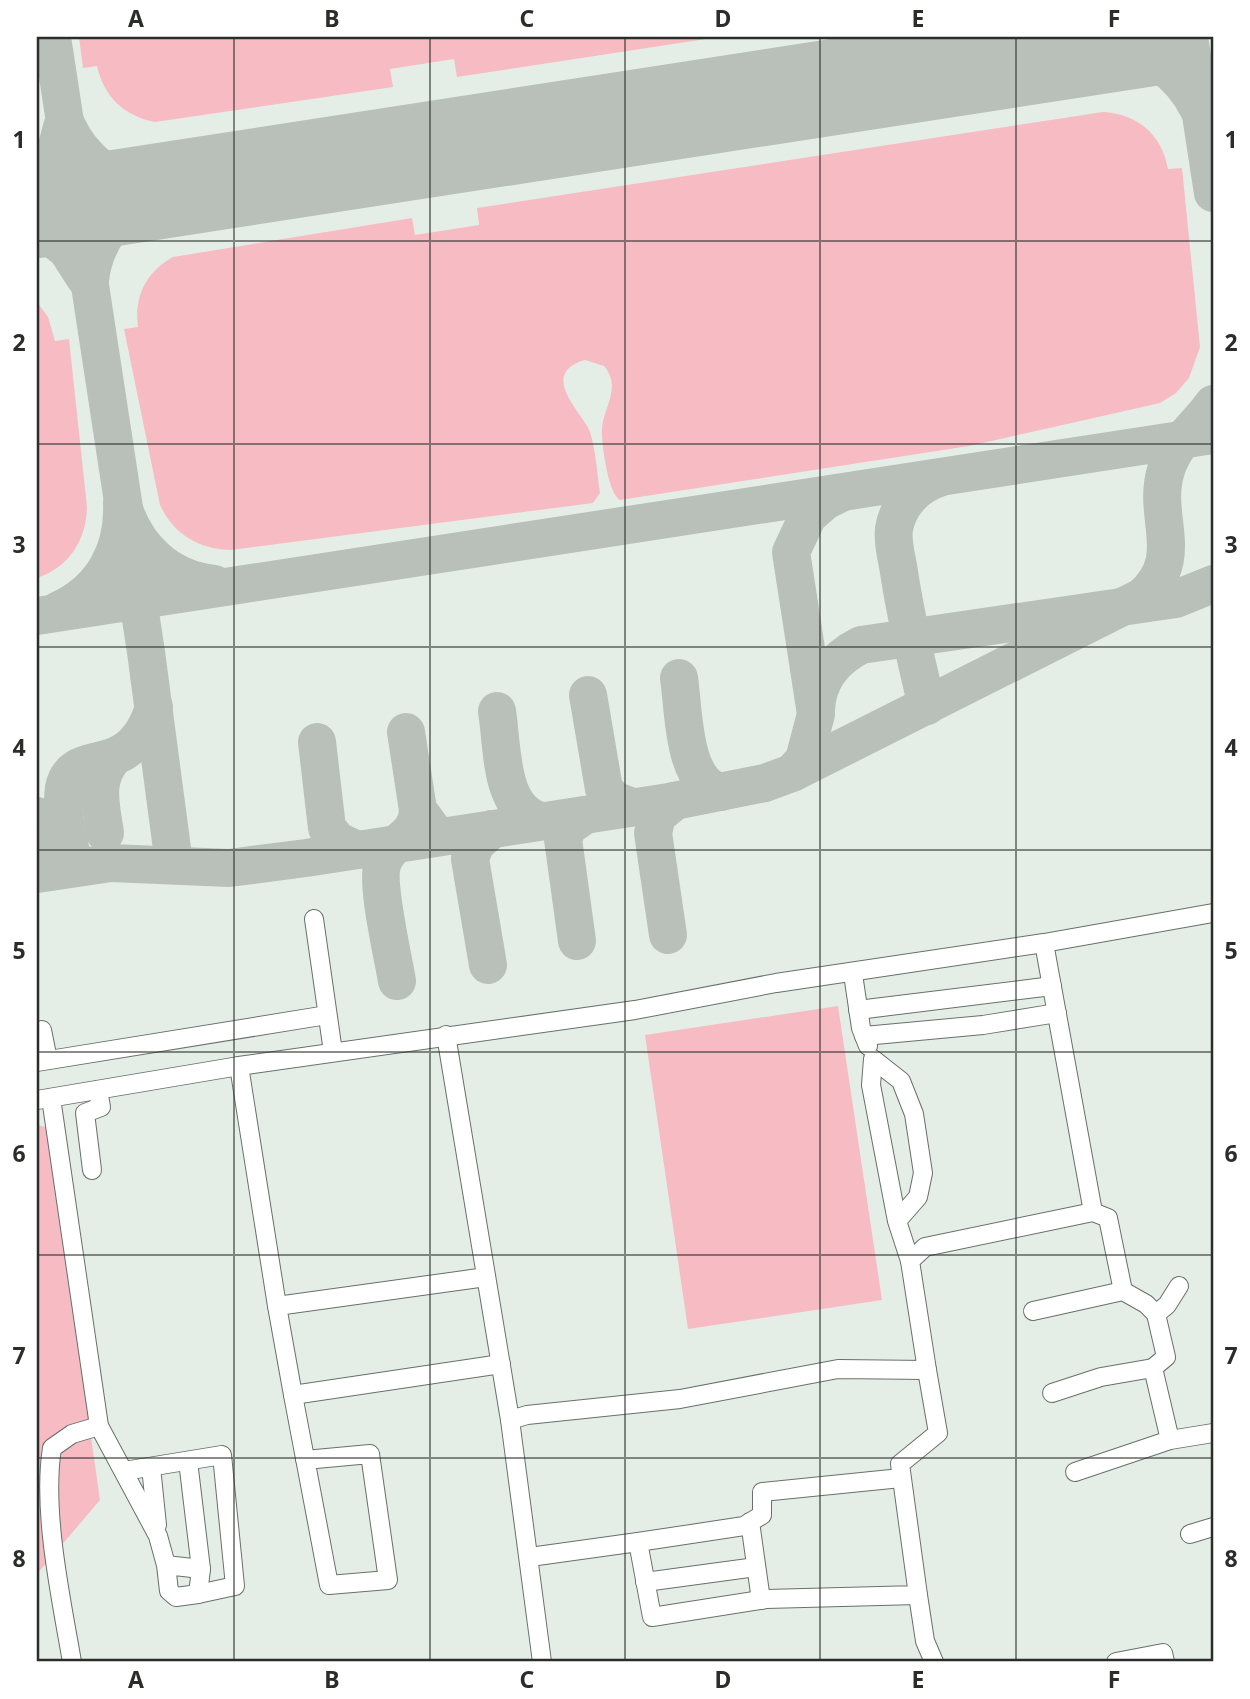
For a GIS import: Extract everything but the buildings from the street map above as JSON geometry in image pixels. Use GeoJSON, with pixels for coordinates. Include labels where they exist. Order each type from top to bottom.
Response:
{"type":"FeatureCollection","features":[{"type":"Feature","properties":{"kind":"lane"},"geometry":{"type":"LineString","coordinates":[[158,1536],[99,1426],[44,1099],[239,1066],[635,1010],[776,983],[853,974],[1213,913]]}},
{"type":"Feature","properties":{"kind":"lane"},"geometry":{"type":"LineString","coordinates":[[314,919],[332,1052]]}},
{"type":"Feature","properties":{"kind":"lane"},"geometry":{"type":"LineString","coordinates":[[1044,943],[1093,1212]]}},
{"type":"Feature","properties":{"kind":"lane"},"geometry":{"type":"LineString","coordinates":[[853,974],[864,1036],[873,1059],[871,1085],[897,1220],[910,1261],[938,1433],[900,1464],[925,1641],[934,1662]]}},
{"type":"Feature","properties":{"kind":"lane"},"geometry":{"type":"LineString","coordinates":[[858,1010],[1052,986]]}},
{"type":"Feature","properties":{"kind":"lane"},"geometry":{"type":"LineString","coordinates":[[961,996],[964,1026]]}},
{"type":"Feature","properties":{"kind":"lane"},"geometry":{"type":"LineString","coordinates":[[864,1036],[1057,1013]]}},
{"type":"Feature","properties":{"kind":"lane"},"geometry":{"type":"LineString","coordinates":[[42,1030],[42,1061],[327,1015]]}},
{"type":"Feature","properties":{"kind":"lane"},"geometry":{"type":"LineString","coordinates":[[446,1035],[510,1420],[542,1662]]}},
{"type":"Feature","properties":{"kind":"lane"},"geometry":{"type":"LineString","coordinates":[[873,1059],[901,1081],[914,1114],[923,1173],[918,1197],[897,1220]]}},
{"type":"Feature","properties":{"kind":"lane"},"geometry":{"type":"LineString","coordinates":[[239,1066],[277,1306],[305,1460],[330,1585],[388,1580],[370,1454],[305,1460]]}},
{"type":"Feature","properties":{"kind":"lane"},"geometry":{"type":"LineString","coordinates":[[92,1170],[85,1113],[101,1107],[98,1090]]}},
{"type":"Feature","properties":{"kind":"lane"},"geometry":{"type":"LineString","coordinates":[[910,1261],[925,1247],[1093,1212],[1108,1218],[1124,1291]]}},
{"type":"Feature","properties":{"kind":"lane"},"geometry":{"type":"LineString","coordinates":[[277,1306],[486,1277]]}},
{"type":"Feature","properties":{"kind":"lane"},"geometry":{"type":"LineString","coordinates":[[1156,1314],[1167,1306],[1179,1286]]}},
{"type":"Feature","properties":{"kind":"lane"},"geometry":{"type":"LineString","coordinates":[[1033,1311],[1124,1291],[1146,1304],[1156,1314],[1166,1357],[1153,1368],[1101,1377],[1052,1393]]}},
{"type":"Feature","properties":{"kind":"lane"},"geometry":{"type":"LineString","coordinates":[[293,1395],[501,1364]]}},
{"type":"Feature","properties":{"kind":"lane"},"geometry":{"type":"LineString","coordinates":[[1153,1368],[1170,1440]]}},
{"type":"Feature","properties":{"kind":"lane"},"geometry":{"type":"LineString","coordinates":[[510,1420],[527,1415],[680,1399],[838,1369],[927,1370]]}},
{"type":"Feature","properties":{"kind":"lane"},"geometry":{"type":"LineString","coordinates":[[72,1662],[59,1587],[48,1473],[52,1448],[72,1434],[99,1426]]}},
{"type":"Feature","properties":{"kind":"lane"},"geometry":{"type":"LineString","coordinates":[[1075,1472],[1170,1440],[1213,1433]]}},
{"type":"Feature","properties":{"kind":"lane"},"geometry":{"type":"LineString","coordinates":[[124,1471],[222,1455],[235,1586],[176,1597],[169,1591],[166,1565],[158,1536],[150,1467]]}},
{"type":"Feature","properties":{"kind":"lane"},"geometry":{"type":"LineString","coordinates":[[188,1461],[201,1569],[198,1594]]}},
{"type":"Feature","properties":{"kind":"lane"},"geometry":{"type":"LineString","coordinates":[[530,1557],[744,1526],[762,1515],[762,1492],[901,1478]]}},
{"type":"Feature","properties":{"kind":"lane"},"geometry":{"type":"LineString","coordinates":[[750,1522],[761,1600]]}},
{"type":"Feature","properties":{"kind":"lane"},"geometry":{"type":"LineString","coordinates":[[1190,1534],[1213,1527]]}},
{"type":"Feature","properties":{"kind":"lane"},"geometry":{"type":"LineString","coordinates":[[638,1542],[652,1617],[761,1600],[918,1595]]}},
{"type":"Feature","properties":{"kind":"lane"},"geometry":{"type":"LineString","coordinates":[[166,1565],[201,1569]]}},
{"type":"Feature","properties":{"kind":"lane"},"geometry":{"type":"LineString","coordinates":[[645,1582],[756,1567]]}},
{"type":"Feature","properties":{"kind":"lane"},"geometry":{"type":"LineString","coordinates":[[1116,1662],[1163,1653],[1165,1662]]}},
{"type":"Feature","properties":{"kind":"shaded area"},"geometry":{"type":"Polygon","coordinates":[[[79,37],[719,37],[457,77],[454,59],[390,69],[393,87],[155,122],[134,115],[117,103],[105,87],[97,66],[83,68],[79,37]]]}},
{"type":"Feature","properties":{"kind":"shaded area"},"geometry":{"type":"Polygon","coordinates":[[[1103,112],[1127,117],[1146,128],[1160,146],[1168,169],[1182,168],[1200,347],[1189,378],[1176,393],[1160,403],[969,446],[620,500],[609,478],[602,435],[612,381],[604,366],[585,360],[571,366],[564,375],[564,384],[567,395],[592,439],[600,493],[593,503],[231,550],[208,547],[189,538],[172,525],[160,505],[124,329],[138,327],[138,305],[144,286],[156,270],[173,257],[412,218],[415,235],[479,225],[477,208],[1103,112]]]}},
{"type":"Feature","properties":{"kind":"shaded area"},"geometry":{"type":"Polygon","coordinates":[[[37,302],[48,317],[55,341],[69,339],[87,507],[83,531],[74,551],[58,567],[37,578],[37,302]]]}},
{"type":"Feature","properties":{"kind":"shaded area"},"geometry":{"type":"Polygon","coordinates":[[[838,1006],[882,1300],[688,1329],[645,1035],[838,1006]]]}},
{"type":"Feature","properties":{"kind":"shaded area"},"geometry":{"type":"Polygon","coordinates":[[[37,1125],[46,1127],[94,1411],[88,1416],[100,1500],[37,1574],[37,1125]]]}},
{"type":"Feature","properties":{"kind":"taxiway"},"geometry":{"type":"LineString","coordinates":[[52,37],[146,652],[174,864]]}},
{"type":"Feature","properties":{"kind":"taxiway"},"geometry":{"type":"LineString","coordinates":[[1189,37],[1213,193]]}},
{"type":"Feature","properties":{"kind":"taxiway"},"geometry":{"type":"LineString","coordinates":[[1106,45],[1135,52],[1160,64],[1181,83],[1198,108]]}},
{"type":"Feature","properties":{"kind":"taxiway"},"geometry":{"type":"LineString","coordinates":[[67,126],[81,150],[100,168],[122,182],[148,192]]}},
{"type":"Feature","properties":{"kind":"taxiway"},"geometry":{"type":"LineString","coordinates":[[37,187],[54,158],[62,127]]}},
{"type":"Feature","properties":{"kind":"taxiway"},"geometry":{"type":"LineString","coordinates":[[90,280],[96,253],[109,230],[126,209],[148,192]]}},
{"type":"Feature","properties":{"kind":"taxiway"},"geometry":{"type":"LineString","coordinates":[[37,226],[67,250],[85,278]]}},
{"type":"Feature","properties":{"kind":"taxiway"},"geometry":{"type":"LineString","coordinates":[[792,773],[1142,597],[1156,582],[1166,552],[1162,504],[1166,470],[1181,442],[1213,404]]}},
{"type":"Feature","properties":{"kind":"taxiway"},"geometry":{"type":"LineString","coordinates":[[37,616],[1213,435]]}},
{"type":"Feature","properties":{"kind":"taxiway"},"geometry":{"type":"LineString","coordinates":[[927,706],[908,623],[894,534],[899,512],[909,497],[939,478]]}},
{"type":"Feature","properties":{"kind":"taxiway"},"geometry":{"type":"LineString","coordinates":[[37,874],[111,863],[229,868],[306,858],[669,802],[765,783],[792,773],[804,760],[816,714],[791,552],[808,516],[825,501],[841,493]]}},
{"type":"Feature","properties":{"kind":"taxiway"},"geometry":{"type":"LineString","coordinates":[[59,610],[88,591],[108,567],[119,537],[122,503],[135,534],[155,558],[182,575],[214,584]]}},
{"type":"Feature","properties":{"kind":"taxiway"},"geometry":{"type":"LineString","coordinates":[[816,710],[820,689],[829,671],[843,656],[861,645],[1176,599],[1213,584]]}},
{"type":"Feature","properties":{"kind":"taxiway"},"geometry":{"type":"LineString","coordinates":[[679,678],[684,726],[692,761],[708,786],[721,792]]}},
{"type":"Feature","properties":{"kind":"taxiway"},"geometry":{"type":"LineString","coordinates":[[588,695],[604,789],[614,800],[632,807]]}},
{"type":"Feature","properties":{"kind":"taxiway"},"geometry":{"type":"LineString","coordinates":[[74,868],[63,807],[67,779],[77,768],[115,756],[129,748],[145,729],[154,707]]}},
{"type":"Feature","properties":{"kind":"taxiway"},"geometry":{"type":"LineString","coordinates":[[497,711],[510,792],[528,815],[542,821]]}},
{"type":"Feature","properties":{"kind":"taxiway"},"geometry":{"type":"LineString","coordinates":[[406,732],[418,810],[432,829]]}},
{"type":"Feature","properties":{"kind":"taxiway"},"geometry":{"type":"LineString","coordinates":[[317,742],[327,828],[338,841],[357,850]]}},
{"type":"Feature","properties":{"kind":"taxiway"},"geometry":{"type":"LineString","coordinates":[[105,833],[101,784],[107,766],[114,757]]}},
{"type":"Feature","properties":{"kind":"taxiway"},"geometry":{"type":"LineString","coordinates":[[668,935],[653,833],[657,816],[675,801]]}},
{"type":"Feature","properties":{"kind":"taxiway"},"geometry":{"type":"LineString","coordinates":[[397,981],[383,901],[381,872],[387,854],[413,827],[418,810]]}},
{"type":"Feature","properties":{"kind":"taxiway"},"geometry":{"type":"LineString","coordinates":[[577,941],[563,839],[568,827],[585,815]]}},
{"type":"Feature","properties":{"kind":"taxiway"},"geometry":{"type":"LineString","coordinates":[[37,816],[51,845],[80,863]]}},
{"type":"Feature","properties":{"kind":"taxiway"},"geometry":{"type":"LineString","coordinates":[[488,965],[470,859],[475,845],[492,829]]}},
{"type":"Feature","properties":{"kind":"runway"},"geometry":{"type":"LineString","coordinates":[[37,210],[1158,37]]}}]}
